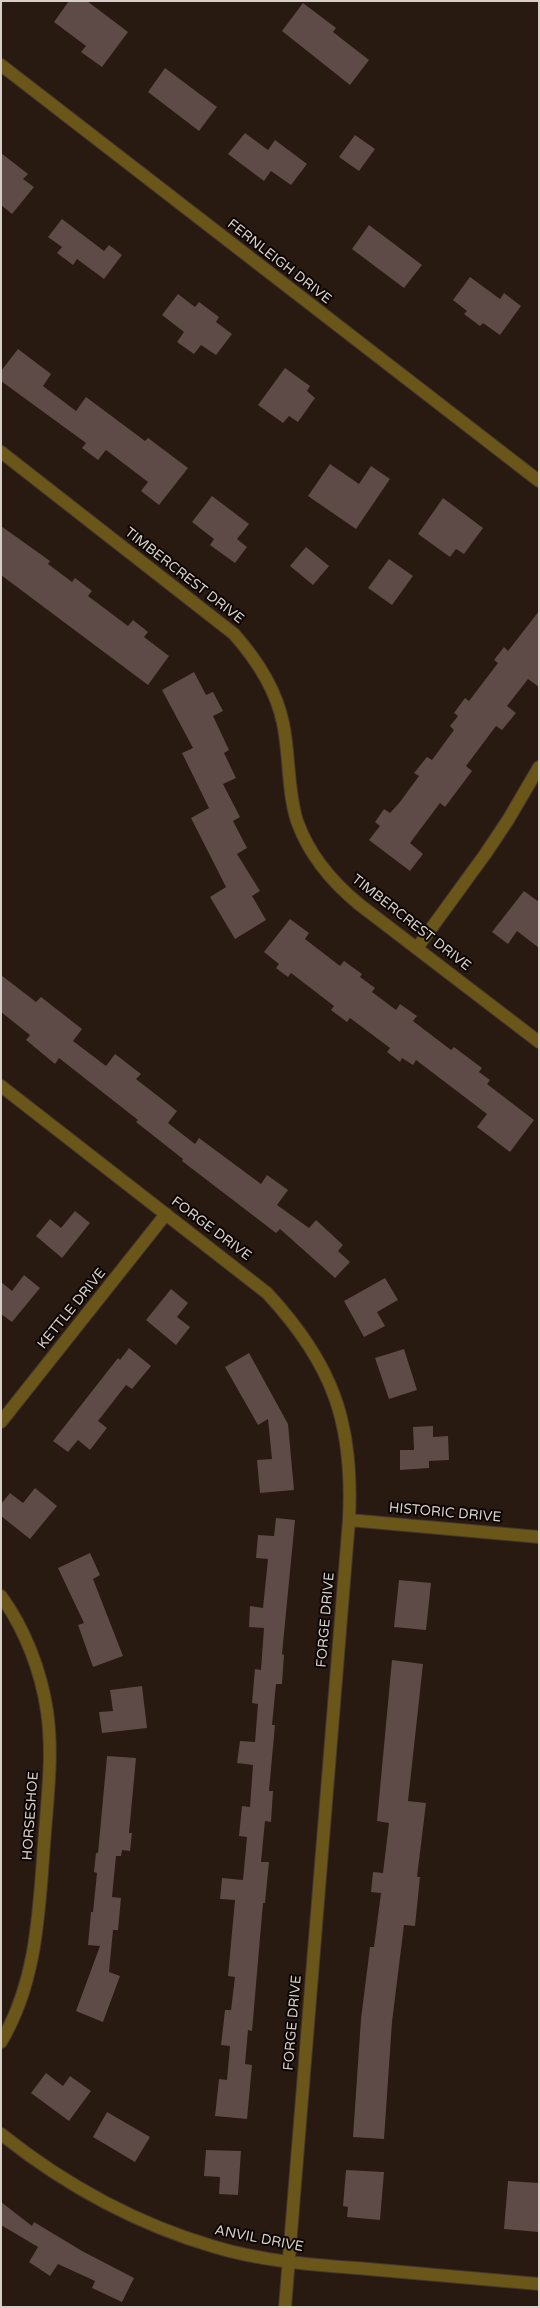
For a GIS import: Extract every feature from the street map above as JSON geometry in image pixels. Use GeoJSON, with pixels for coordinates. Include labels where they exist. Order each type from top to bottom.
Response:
{"type":"FeatureCollection","features":[{"type":"Feature","properties":{"kind":"street","name":"FERNLEIGH DRIVE"},"geometry":{"type":"LineString","coordinates":[[1,65],[539,481]]}},
{"type":"Feature","properties":{"kind":"street","name":"TIMBERCREST DRIVE"},"geometry":{"type":"LineString","coordinates":[[1,452],[218,620],[252,654],[266,676],[283,722],[291,798],[298,822],[320,864],[346,894],[539,1042]]}},
{"type":"Feature","properties":{"kind":"street"},"geometry":{"type":"LineString","coordinates":[[417,948],[492,845],[539,767]]}},
{"type":"Feature","properties":{"kind":"street","name":"FORGE DRIVE"},"geometry":{"type":"LineString","coordinates":[[1,1086],[267,1293],[303,1334],[315,1353],[334,1395],[344,1426],[351,1484],[349,1520],[285,2307]]}},
{"type":"Feature","properties":{"kind":"street","name":"KETTLE DRIVE"},"geometry":{"type":"LineString","coordinates":[[1,1422],[166,1214]]}},
{"type":"Feature","properties":{"kind":"street","name":"HISTORIC DRIVE"},"geometry":{"type":"LineString","coordinates":[[349,1520],[539,1537]]}},
{"type":"Feature","properties":{"kind":"street","name":"HORSESHOE"},"geometry":{"type":"LineString","coordinates":[[1,1596],[19,1624],[36,1668],[47,1711],[50,1759],[39,1917],[34,1948],[24,1991],[1,2042]]}},
{"type":"Feature","properties":{"kind":"street","name":"ANVIL DRIVE"},"geometry":{"type":"LineString","coordinates":[[1,2134],[40,2163],[94,2198],[147,2223],[216,2248],[289,2262],[539,2284]]}},
{"type":"Feature","properties":{"kind":"building"},"geometry":{"type":"Polygon","coordinates":[[[69,1],[87,1],[128,32],[102,67],[81,52],[86,46],[54,22],[69,1]]]}},
{"type":"Feature","properties":{"kind":"building"},"geometry":{"type":"Polygon","coordinates":[[[303,3],[336,28],[333,32],[369,60],[350,85],[282,31],[303,3]]]}},
{"type":"Feature","properties":{"kind":"building"},"geometry":{"type":"Polygon","coordinates":[[[165,68],[217,107],[199,131],[148,92],[165,68]]]}},
{"type":"Feature","properties":{"kind":"building"},"geometry":{"type":"Polygon","coordinates":[[[245,133],[268,150],[275,140],[307,164],[291,185],[271,171],[264,181],[228,154],[245,133]]]}},
{"type":"Feature","properties":{"kind":"building"},"geometry":{"type":"Polygon","coordinates":[[[355,135],[375,149],[359,171],[339,157],[355,135]]]}},
{"type":"Feature","properties":{"kind":"building"},"geometry":{"type":"Polygon","coordinates":[[[1,153],[28,174],[23,179],[34,187],[12,214],[1,205],[1,153]]]}},
{"type":"Feature","properties":{"kind":"building"},"geometry":{"type":"Polygon","coordinates":[[[62,219],[104,251],[109,245],[122,255],[104,279],[77,259],[73,265],[57,253],[62,247],[48,237],[62,219]]]}},
{"type":"Feature","properties":{"kind":"building"},"geometry":{"type":"Polygon","coordinates":[[[369,225],[422,265],[404,288],[352,249],[369,225]]]}},
{"type":"Feature","properties":{"kind":"building"},"geometry":{"type":"Polygon","coordinates":[[[470,277],[500,299],[504,293],[521,306],[500,335],[483,323],[480,326],[464,314],[467,311],[453,300],[470,277]]]}},
{"type":"Feature","properties":{"kind":"building"},"geometry":{"type":"Polygon","coordinates":[[[178,294],[195,307],[199,302],[219,317],[216,322],[232,334],[216,355],[201,345],[194,354],[177,342],[184,332],[162,315],[178,294]]]}},
{"type":"Feature","properties":{"kind":"building"},"geometry":{"type":"Polygon","coordinates":[[[18,349],[51,374],[43,386],[76,411],[86,397],[145,441],[148,438],[188,468],[159,505],[141,491],[148,482],[106,450],[98,460],[82,448],[86,443],[1,381],[1,371],[18,349]]]}},
{"type":"Feature","properties":{"kind":"building"},"geometry":{"type":"Polygon","coordinates":[[[285,368],[310,386],[307,391],[315,398],[298,422],[289,416],[283,423],[258,405],[285,368]]]}},
{"type":"Feature","properties":{"kind":"building"},"geometry":{"type":"Polygon","coordinates":[[[330,464],[359,484],[371,466],[390,479],[356,529],[308,496],[330,464]]]}},
{"type":"Feature","properties":{"kind":"building"},"geometry":{"type":"Polygon","coordinates":[[[212,496],[249,524],[237,539],[247,547],[235,563],[210,545],[214,539],[192,522],[212,496]]]}},
{"type":"Feature","properties":{"kind":"building"},"geometry":{"type":"Polygon","coordinates":[[[443,498],[483,528],[464,554],[456,549],[450,557],[418,534],[443,498]]]}},
{"type":"Feature","properties":{"kind":"building"},"geometry":{"type":"Polygon","coordinates":[[[1,526],[50,561],[48,564],[72,582],[75,578],[92,591],[88,596],[128,626],[133,620],[148,632],[144,637],[169,656],[148,685],[1,575],[1,526]]]}},
{"type":"Feature","properties":{"kind":"building"},"geometry":{"type":"Polygon","coordinates":[[[306,547],[329,566],[313,585],[290,566],[306,547]]]}},
{"type":"Feature","properties":{"kind":"building"},"geometry":{"type":"Polygon","coordinates":[[[389,559],[413,576],[392,605],[368,588],[389,559]]]}},
{"type":"Feature","properties":{"kind":"building"},"geometry":{"type":"Polygon","coordinates":[[[539,611],[539,687],[528,679],[507,706],[516,713],[502,730],[496,726],[466,766],[472,771],[445,807],[440,803],[410,843],[423,854],[410,871],[369,840],[380,826],[375,822],[384,809],[390,813],[400,802],[419,776],[414,773],[427,757],[432,760],[454,730],[450,726],[458,716],[454,713],[465,698],[469,701],[498,663],[494,660],[504,647],[508,651],[539,611]]]}},
{"type":"Feature","properties":{"kind":"building"},"geometry":{"type":"Polygon","coordinates":[[[194,672],[206,695],[213,692],[223,711],[213,716],[229,750],[224,753],[236,778],[223,784],[240,817],[233,821],[247,848],[237,854],[260,891],[252,896],[266,920],[235,939],[210,897],[226,887],[191,818],[209,808],[182,753],[193,748],[162,690],[194,672]]]}},
{"type":"Feature","properties":{"kind":"building"},"geometry":{"type":"Polygon","coordinates":[[[524,891],[539,902],[539,948],[517,931],[508,944],[492,932],[524,891]]]}},
{"type":"Feature","properties":{"kind":"building"},"geometry":{"type":"Polygon","coordinates":[[[290,919],[309,933],[305,939],[340,966],[344,961],[362,974],[360,977],[375,988],[372,992],[396,1010],[400,1004],[417,1016],[413,1021],[451,1050],[454,1047],[482,1068],[479,1072],[490,1080],[487,1084],[534,1120],[510,1152],[477,1127],[487,1114],[416,1060],[413,1065],[402,1058],[400,1062],[387,1052],[390,1048],[350,1018],[347,1022],[331,1010],[334,1006],[291,973],[288,977],[276,968],[279,964],[264,952],[290,919]]]}},
{"type":"Feature","properties":{"kind":"building"},"geometry":{"type":"Polygon","coordinates":[[[1,975],[36,1002],[41,997],[82,1029],[73,1041],[106,1066],[115,1054],[141,1074],[136,1079],[177,1111],[168,1123],[195,1144],[199,1138],[261,1184],[267,1175],[288,1190],[277,1205],[309,1228],[316,1220],[343,1245],[338,1251],[350,1262],[335,1278],[280,1229],[276,1233],[182,1161],[183,1159],[136,1122],[138,1120],[59,1058],[55,1064],[26,1040],[30,1035],[1,1012],[1,975]]]}},
{"type":"Feature","properties":{"kind":"building"},"geometry":{"type":"Polygon","coordinates":[[[75,1211],[90,1223],[62,1258],[36,1236],[50,1219],[61,1228],[75,1211]]]}},
{"type":"Feature","properties":{"kind":"building"},"geometry":{"type":"Polygon","coordinates":[[[24,1275],[40,1288],[12,1322],[1,1314],[1,1282],[12,1291],[24,1275]]]}},
{"type":"Feature","properties":{"kind":"building"},"geometry":{"type":"Polygon","coordinates":[[[385,1278],[398,1300],[377,1312],[385,1326],[364,1337],[344,1301],[385,1278]]]}},
{"type":"Feature","properties":{"kind":"building"},"geometry":{"type":"Polygon","coordinates":[[[171,1289],[188,1303],[177,1317],[190,1327],[176,1345],[146,1320],[171,1289]]]}},
{"type":"Feature","properties":{"kind":"building"},"geometry":{"type":"Polygon","coordinates":[[[129,1348],[151,1366],[132,1389],[126,1385],[98,1421],[107,1428],[90,1450],[78,1440],[68,1452],[53,1441],[118,1358],[120,1360],[129,1348]]]}},
{"type":"Feature","properties":{"kind":"building"},"geometry":{"type":"Polygon","coordinates":[[[404,1349],[417,1390],[389,1399],[375,1358],[404,1349]]]}},
{"type":"Feature","properties":{"kind":"building"},"geometry":{"type":"Polygon","coordinates":[[[249,1353],[288,1424],[294,1490],[260,1493],[257,1460],[272,1459],[268,1419],[258,1425],[225,1367],[249,1353]]]}},
{"type":"Feature","properties":{"kind":"building"},"geometry":{"type":"Polygon","coordinates":[[[433,1426],[433,1437],[448,1436],[449,1460],[429,1461],[429,1468],[400,1470],[400,1450],[414,1450],[413,1427],[433,1426]]]}},
{"type":"Feature","properties":{"kind":"building"},"geometry":{"type":"Polygon","coordinates":[[[35,1488],[57,1506],[30,1539],[1,1516],[1,1504],[10,1493],[23,1503],[35,1488]]]}},
{"type":"Feature","properties":{"kind":"building"},"geometry":{"type":"Polygon","coordinates":[[[276,1518],[295,1520],[282,1654],[284,1655],[282,1684],[276,1684],[272,1725],[275,1725],[269,1791],[273,1791],[271,1822],[265,1821],[261,1862],[269,1862],[265,1903],[263,1903],[252,2031],[248,2030],[245,2064],[252,2065],[247,2119],[215,2116],[219,2079],[227,2080],[230,2046],[221,2045],[225,2010],[231,2010],[235,1977],[228,1976],[235,1900],[220,1899],[222,1878],[243,1880],[247,1837],[239,1836],[242,1806],[250,1807],[253,1765],[237,1763],[240,1741],[255,1742],[258,1704],[252,1703],[255,1669],[261,1670],[264,1628],[249,1627],[250,1606],[263,1608],[268,1559],[256,1558],[258,1535],[274,1536],[276,1518]]]}},
{"type":"Feature","properties":{"kind":"building"},"geometry":{"type":"Polygon","coordinates":[[[90,1553],[100,1575],[93,1579],[123,1656],[93,1667],[78,1625],[84,1623],[58,1568],[90,1553]]]}},
{"type":"Feature","properties":{"kind":"building"},"geometry":{"type":"Polygon","coordinates":[[[399,1580],[431,1583],[426,1630],[394,1627],[399,1580]]]}},
{"type":"Feature","properties":{"kind":"building"},"geometry":{"type":"Polygon","coordinates":[[[392,1660],[423,1664],[408,1801],[426,1803],[417,1877],[420,1877],[415,1926],[404,1925],[392,2022],[384,2139],[353,2137],[361,2019],[370,1947],[374,1947],[381,1893],[371,1892],[373,1872],[383,1873],[389,1823],[377,1821],[392,1660]]]}},
{"type":"Feature","properties":{"kind":"building"},"geometry":{"type":"Polygon","coordinates":[[[142,1686],[147,1728],[102,1733],[99,1712],[113,1711],[110,1690],[142,1686]]]}},
{"type":"Feature","properties":{"kind":"building"},"geometry":{"type":"Polygon","coordinates":[[[107,1756],[136,1758],[129,1833],[132,1833],[130,1851],[122,1850],[121,1856],[116,1856],[112,1897],[121,1898],[118,1930],[113,1930],[109,1972],[120,1976],[103,2022],[76,2011],[100,1946],[88,1945],[97,1873],[94,1872],[96,1853],[98,1853],[107,1756]]]}},
{"type":"Feature","properties":{"kind":"building"},"geometry":{"type":"Polygon","coordinates":[[[46,2073],[63,2086],[70,2076],[91,2091],[69,2121],[31,2093],[46,2073]]]}},
{"type":"Feature","properties":{"kind":"building"},"geometry":{"type":"Polygon","coordinates":[[[107,2112],[150,2137],[135,2162],[93,2137],[107,2112]]]}},
{"type":"Feature","properties":{"kind":"building"},"geometry":{"type":"Polygon","coordinates":[[[206,2150],[241,2151],[238,2195],[219,2194],[220,2177],[204,2176],[206,2150]]]}},
{"type":"Feature","properties":{"kind":"building"},"geometry":{"type":"Polygon","coordinates":[[[346,2170],[384,2172],[380,2220],[347,2217],[348,2207],[343,2206],[346,2170]]]}},
{"type":"Feature","properties":{"kind":"building"},"geometry":{"type":"Polygon","coordinates":[[[508,2181],[539,2183],[539,2232],[504,2229],[508,2181]]]}},
{"type":"Feature","properties":{"kind":"building"},"geometry":{"type":"Polygon","coordinates":[[[1,2202],[32,2226],[34,2222],[82,2251],[134,2278],[122,2302],[92,2288],[95,2281],[58,2264],[50,2276],[29,2262],[38,2247],[1,2225],[1,2202]]]}}]}
